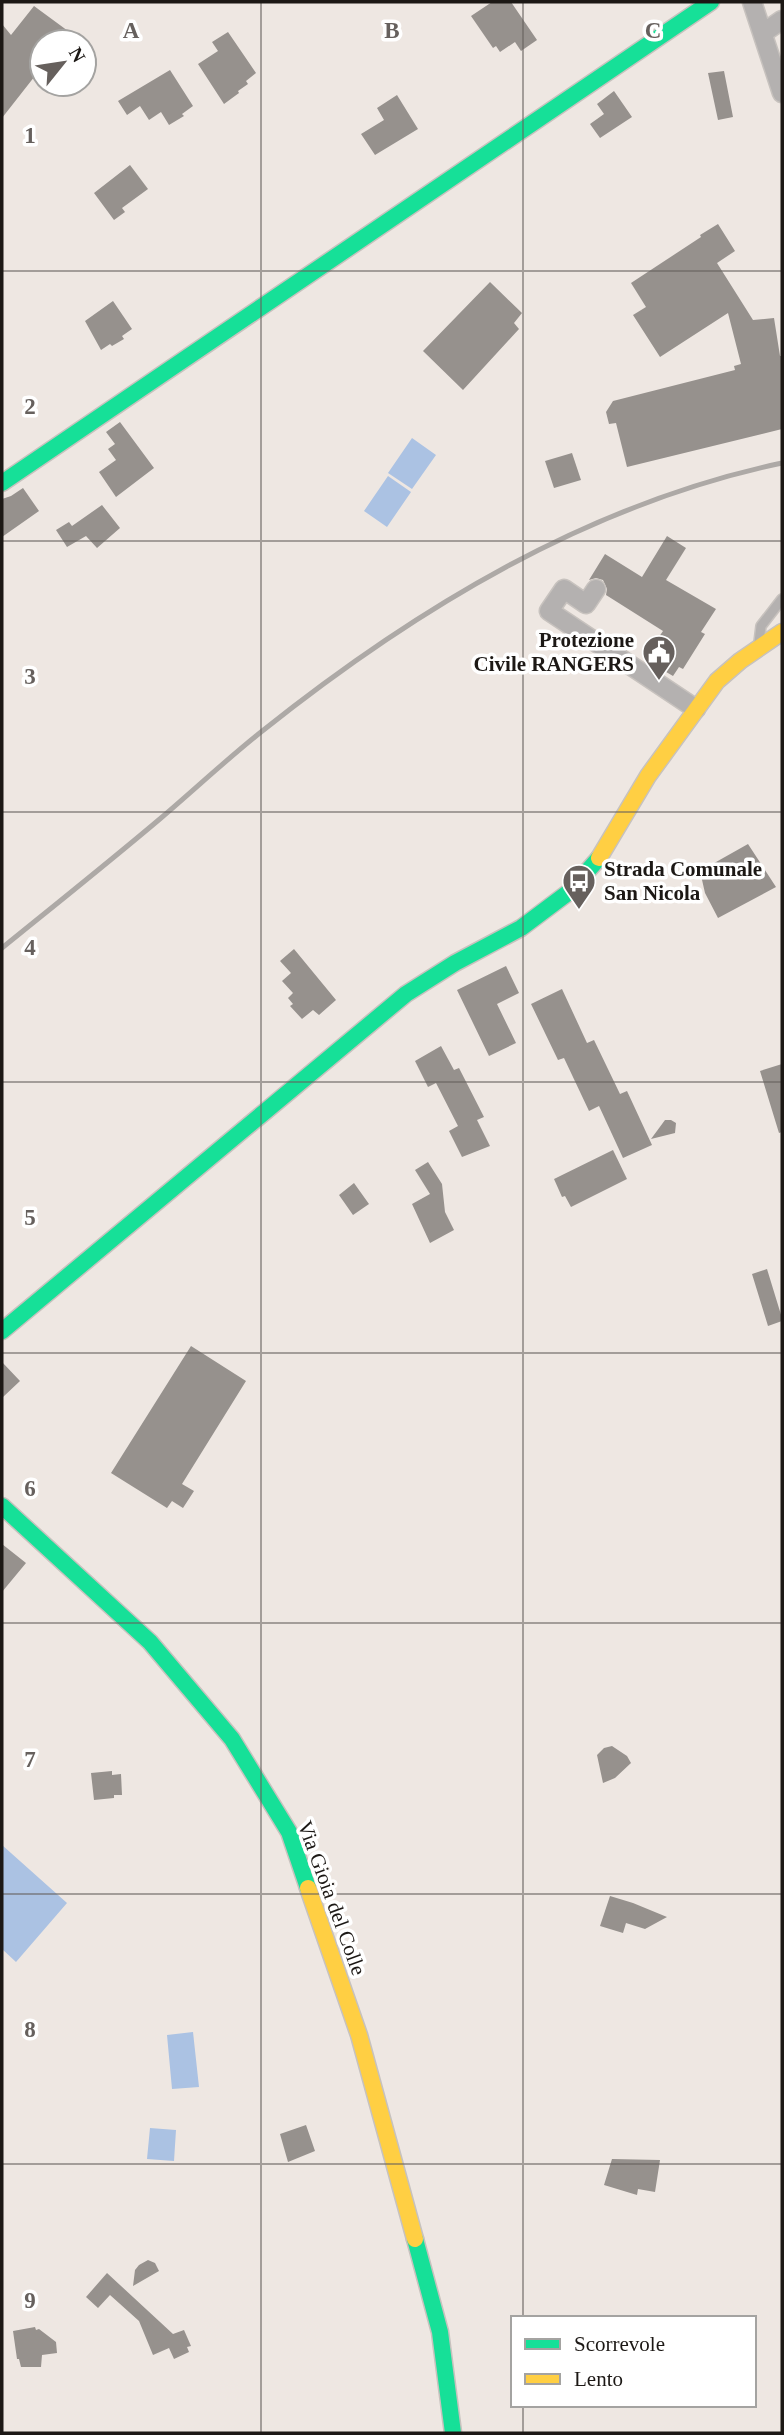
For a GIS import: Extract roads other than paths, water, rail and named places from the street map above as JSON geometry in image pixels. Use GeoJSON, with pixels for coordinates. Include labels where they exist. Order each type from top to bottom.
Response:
{"type":"FeatureCollection","features":[{"type":"Feature","properties":{"kind":"street"},"geometry":{"type":"LineString","coordinates":[[2,483],[711,2]]}},
{"type":"Feature","properties":{"kind":"street"},"geometry":{"type":"LineString","coordinates":[[752,2],[782,93]]}},
{"type":"Feature","properties":{"kind":"street"},"geometry":{"type":"LineString","coordinates":[[763,33],[782,20]]}},
{"type":"Feature","properties":{"kind":"street"},"geometry":{"type":"LineString","coordinates":[[596,589],[586,604],[564,589],[549,611],[696,709]]}},
{"type":"Feature","properties":{"kind":"street"},"geometry":{"type":"LineString","coordinates":[[2,1331],[406,994],[521,928],[569,892],[603,853],[648,776],[718,681],[782,632]]}},
{"type":"Feature","properties":{"kind":"street","name":"Via Gioia del Colle"},"geometry":{"type":"LineString","coordinates":[[2,1506],[150,1642],[232,1739],[289,1832],[359,2035],[440,2332],[453,2433]]}},
{"type":"Feature","properties":{"kind":"lane"},"geometry":{"type":"LineString","coordinates":[[758,648],[761,626],[782,599]]}},
{"type":"Feature","properties":{"kind":"water"},"geometry":{"type":"Polygon","coordinates":[[[412,438],[436,455],[412,489],[388,473],[412,438]]]}},
{"type":"Feature","properties":{"kind":"water"},"geometry":{"type":"Polygon","coordinates":[[[388,476],[411,492],[387,527],[364,511],[388,476]]]}},
{"type":"Feature","properties":{"kind":"water"},"geometry":{"type":"Polygon","coordinates":[[[2,1845],[67,1903],[16,1962],[2,1949],[2,1845]]]}},
{"type":"Feature","properties":{"kind":"water"},"geometry":{"type":"Polygon","coordinates":[[[193,2032],[199,2087],[172,2089],[167,2035],[193,2032]]]}},
{"type":"Feature","properties":{"kind":"water"},"geometry":{"type":"Polygon","coordinates":[[[150,2128],[176,2130],[174,2161],[147,2159],[150,2128]]]}},
{"type":"Feature","properties":{"kind":"railway"},"geometry":{"type":"LineString","coordinates":[[2,948],[261,732],[380,644],[442,604],[506,567],[640,505],[710,481],[782,463]]}},
{"type":"Feature","properties":{"kind":"place","name":"Protezione Civile RANGERS"},"geometry":{"type":"Point","coordinates":[659,682]}},
{"type":"Feature","properties":{"kind":"place","name":"Strada Comunale San Nicola"},"geometry":{"type":"Point","coordinates":[579,911]}}]}
